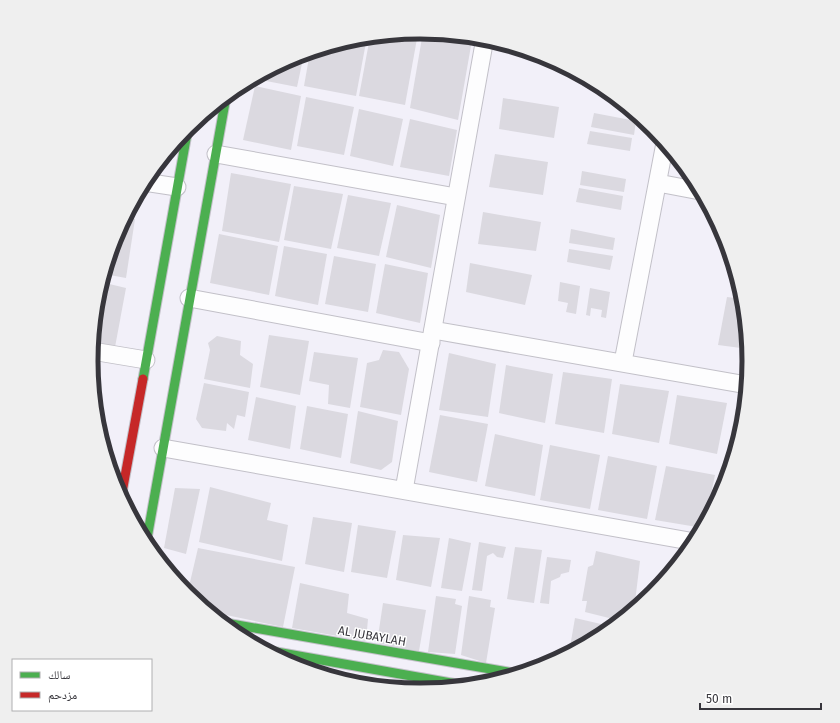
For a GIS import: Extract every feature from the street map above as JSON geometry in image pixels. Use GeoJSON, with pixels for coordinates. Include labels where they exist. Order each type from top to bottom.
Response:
{"type":"FeatureCollection","features":[{"type":"Feature","properties":{"kind":"street"},"geometry":{"type":"LineString","coordinates":[[404,490],[484,45]]}},
{"type":"Feature","properties":{"kind":"street"},"geometry":{"type":"LineString","coordinates":[[148,534],[224,106]]}},
{"type":"Feature","properties":{"kind":"street"},"geometry":{"type":"LineString","coordinates":[[123,487],[186,140]]}},
{"type":"Feature","properties":{"kind":"street"},"geometry":{"type":"LineString","coordinates":[[624,362],[664,151]]}},
{"type":"Feature","properties":{"kind":"street"},"geometry":{"type":"LineString","coordinates":[[216,154],[456,197]]}},
{"type":"Feature","properties":{"kind":"street"},"geometry":{"type":"LineString","coordinates":[[151,183],[177,187]]}},
{"type":"Feature","properties":{"kind":"street"},"geometry":{"type":"LineString","coordinates":[[658,183],[693,190]]}},
{"type":"Feature","properties":{"kind":"street"},"geometry":{"type":"LineString","coordinates":[[189,298],[432,336],[624,362],[742,384]]}},
{"type":"Feature","properties":{"kind":"street"},"geometry":{"type":"LineString","coordinates":[[98,352],[146,360]]}},
{"type":"Feature","properties":{"kind":"street"},"geometry":{"type":"LineString","coordinates":[[163,448],[688,541]]}},
{"type":"Feature","properties":{"kind":"street","name":"AL JUBAYLAH"},"geometry":{"type":"LineString","coordinates":[[234,624],[507,672]]}},
{"type":"Feature","properties":{"kind":"street"},"geometry":{"type":"LineString","coordinates":[[282,653],[448,682]]}},
{"type":"Feature","properties":{"kind":"building"},"geometry":{"type":"Polygon","coordinates":[[[417,39],[405,105],[359,96],[369,43],[417,39]]]}},
{"type":"Feature","properties":{"kind":"building"},"geometry":{"type":"Polygon","coordinates":[[[422,39],[471,43],[458,120],[410,108],[422,39]]]}},
{"type":"Feature","properties":{"kind":"building"},"geometry":{"type":"Polygon","coordinates":[[[366,44],[356,96],[304,86],[309,59],[337,50],[366,44]]]}},
{"type":"Feature","properties":{"kind":"building"},"geometry":{"type":"Polygon","coordinates":[[[302,62],[297,87],[262,80],[277,72],[302,62]]]}},
{"type":"Feature","properties":{"kind":"building"},"geometry":{"type":"Polygon","coordinates":[[[255,86],[301,96],[291,150],[243,140],[255,86]]]}},
{"type":"Feature","properties":{"kind":"building"},"geometry":{"type":"Polygon","coordinates":[[[306,97],[354,107],[344,155],[297,146],[306,97]]]}},
{"type":"Feature","properties":{"kind":"building"},"geometry":{"type":"Polygon","coordinates":[[[503,98],[559,107],[554,138],[499,129],[503,98]]]}},
{"type":"Feature","properties":{"kind":"building"},"geometry":{"type":"Polygon","coordinates":[[[359,109],[403,119],[393,166],[350,156],[359,109]]]}},
{"type":"Feature","properties":{"kind":"building"},"geometry":{"type":"Polygon","coordinates":[[[594,113],[636,122],[634,135],[591,127],[594,113]]]}},
{"type":"Feature","properties":{"kind":"building"},"geometry":{"type":"Polygon","coordinates":[[[410,119],[457,130],[449,176],[400,167],[410,119]]]}},
{"type":"Feature","properties":{"kind":"building"},"geometry":{"type":"Polygon","coordinates":[[[590,131],[632,138],[630,151],[587,144],[590,131]]]}},
{"type":"Feature","properties":{"kind":"building"},"geometry":{"type":"Polygon","coordinates":[[[495,154],[548,162],[543,195],[489,187],[495,154]]]}},
{"type":"Feature","properties":{"kind":"building"},"geometry":{"type":"Polygon","coordinates":[[[582,171],[626,179],[624,192],[580,185],[582,171]]]}},
{"type":"Feature","properties":{"kind":"building"},"geometry":{"type":"Polygon","coordinates":[[[231,173],[291,184],[279,242],[222,231],[231,173]]]}},
{"type":"Feature","properties":{"kind":"building"},"geometry":{"type":"Polygon","coordinates":[[[294,186],[343,194],[331,249],[284,240],[294,186]]]}},
{"type":"Feature","properties":{"kind":"building"},"geometry":{"type":"Polygon","coordinates":[[[579,188],[623,196],[621,210],[576,202],[579,188]]]}},
{"type":"Feature","properties":{"kind":"building"},"geometry":{"type":"Polygon","coordinates":[[[348,195],[391,203],[379,256],[337,248],[348,195]]]}},
{"type":"Feature","properties":{"kind":"building"},"geometry":{"type":"Polygon","coordinates":[[[397,205],[440,215],[431,268],[386,257],[397,205]]]}},
{"type":"Feature","properties":{"kind":"building"},"geometry":{"type":"Polygon","coordinates":[[[483,212],[541,222],[536,251],[478,244],[483,212]]]}},
{"type":"Feature","properties":{"kind":"building"},"geometry":{"type":"Polygon","coordinates":[[[131,218],[135,219],[126,278],[109,275],[122,238],[131,218]]]}},
{"type":"Feature","properties":{"kind":"building"},"geometry":{"type":"Polygon","coordinates":[[[571,229],[615,238],[613,250],[569,243],[571,229]]]}},
{"type":"Feature","properties":{"kind":"building"},"geometry":{"type":"Polygon","coordinates":[[[219,234],[278,246],[269,295],[210,283],[219,234]]]}},
{"type":"Feature","properties":{"kind":"building"},"geometry":{"type":"Polygon","coordinates":[[[284,246],[327,254],[318,305],[275,296],[284,246]]]}},
{"type":"Feature","properties":{"kind":"building"},"geometry":{"type":"Polygon","coordinates":[[[569,249],[613,256],[610,270],[567,262],[569,249]]]}},
{"type":"Feature","properties":{"kind":"building"},"geometry":{"type":"Polygon","coordinates":[[[334,256],[376,264],[368,312],[325,304],[334,256]]]}},
{"type":"Feature","properties":{"kind":"building"},"geometry":{"type":"Polygon","coordinates":[[[470,263],[532,275],[525,305],[466,292],[470,263]]]}},
{"type":"Feature","properties":{"kind":"building"},"geometry":{"type":"Polygon","coordinates":[[[385,264],[428,273],[420,323],[376,313],[385,264]]]}},
{"type":"Feature","properties":{"kind":"building"},"geometry":{"type":"Polygon","coordinates":[[[560,282],[580,286],[576,314],[566,312],[568,303],[558,301],[560,282]]]}},
{"type":"Feature","properties":{"kind":"building"},"geometry":{"type":"Polygon","coordinates":[[[107,283],[126,288],[115,347],[98,344],[100,319],[107,283]]]}},
{"type":"Feature","properties":{"kind":"building"},"geometry":{"type":"Polygon","coordinates":[[[590,288],[610,292],[606,318],[601,317],[602,310],[591,308],[590,316],[586,315],[590,288]]]}},
{"type":"Feature","properties":{"kind":"building"},"geometry":{"type":"Polygon","coordinates":[[[727,297],[736,298],[740,319],[742,340],[741,348],[718,345],[727,297]]]}},
{"type":"Feature","properties":{"kind":"building"},"geometry":{"type":"Polygon","coordinates":[[[269,335],[309,341],[300,395],[260,387],[269,335]]]}},
{"type":"Feature","properties":{"kind":"building"},"geometry":{"type":"Polygon","coordinates":[[[217,336],[241,341],[240,355],[253,364],[250,388],[204,379],[210,350],[208,343],[217,336]]]}},
{"type":"Feature","properties":{"kind":"building"},"geometry":{"type":"Polygon","coordinates":[[[383,350],[399,352],[409,369],[401,415],[360,407],[367,363],[379,360],[383,350]]]}},
{"type":"Feature","properties":{"kind":"building"},"geometry":{"type":"Polygon","coordinates":[[[314,352],[358,358],[350,408],[328,404],[329,385],[309,381],[314,352]]]}},
{"type":"Feature","properties":{"kind":"building"},"geometry":{"type":"Polygon","coordinates":[[[449,353],[496,364],[488,417],[439,410],[449,353]]]}},
{"type":"Feature","properties":{"kind":"building"},"geometry":{"type":"Polygon","coordinates":[[[506,365],[553,374],[545,423],[499,413],[506,365]]]}},
{"type":"Feature","properties":{"kind":"building"},"geometry":{"type":"Polygon","coordinates":[[[563,372],[612,379],[604,433],[555,424],[563,372]]]}},
{"type":"Feature","properties":{"kind":"building"},"geometry":{"type":"Polygon","coordinates":[[[204,383],[249,392],[245,417],[237,415],[234,429],[227,423],[226,431],[202,428],[196,419],[204,383]]]}},
{"type":"Feature","properties":{"kind":"building"},"geometry":{"type":"Polygon","coordinates":[[[620,384],[669,391],[659,443],[612,434],[620,384]]]}},
{"type":"Feature","properties":{"kind":"building"},"geometry":{"type":"Polygon","coordinates":[[[677,395],[727,403],[717,454],[669,444],[677,395]]]}},
{"type":"Feature","properties":{"kind":"building"},"geometry":{"type":"Polygon","coordinates":[[[256,397],[296,406],[290,449],[248,440],[256,397]]]}},
{"type":"Feature","properties":{"kind":"building"},"geometry":{"type":"Polygon","coordinates":[[[737,402],[740,404],[732,445],[728,455],[727,455],[737,402]]]}},
{"type":"Feature","properties":{"kind":"building"},"geometry":{"type":"Polygon","coordinates":[[[307,406],[348,414],[341,458],[300,449],[307,406]]]}},
{"type":"Feature","properties":{"kind":"building"},"geometry":{"type":"Polygon","coordinates":[[[358,411],[398,421],[392,462],[381,470],[350,463],[358,411]]]}},
{"type":"Feature","properties":{"kind":"building"},"geometry":{"type":"Polygon","coordinates":[[[440,415],[488,424],[477,482],[429,472],[440,415]]]}},
{"type":"Feature","properties":{"kind":"building"},"geometry":{"type":"Polygon","coordinates":[[[495,434],[543,445],[535,496],[485,486],[495,434]]]}},
{"type":"Feature","properties":{"kind":"building"},"geometry":{"type":"Polygon","coordinates":[[[550,445],[600,455],[590,509],[540,500],[550,445]]]}},
{"type":"Feature","properties":{"kind":"building"},"geometry":{"type":"Polygon","coordinates":[[[608,456],[657,466],[647,519],[598,510],[608,456]]]}},
{"type":"Feature","properties":{"kind":"building"},"geometry":{"type":"Polygon","coordinates":[[[666,466],[715,475],[709,504],[697,527],[655,520],[666,466]]]}},
{"type":"Feature","properties":{"kind":"building"},"geometry":{"type":"Polygon","coordinates":[[[210,487],[271,503],[267,520],[288,525],[282,561],[199,542],[210,487]]]}},
{"type":"Feature","properties":{"kind":"building"},"geometry":{"type":"Polygon","coordinates":[[[175,488],[200,489],[186,554],[164,548],[175,488]]]}},
{"type":"Feature","properties":{"kind":"building"},"geometry":{"type":"Polygon","coordinates":[[[313,517],[352,523],[344,572],[305,564],[313,517]]]}},
{"type":"Feature","properties":{"kind":"building"},"geometry":{"type":"Polygon","coordinates":[[[358,525],[396,531],[387,578],[351,572],[358,525]]]}},
{"type":"Feature","properties":{"kind":"building"},"geometry":{"type":"Polygon","coordinates":[[[403,535],[440,538],[431,587],[396,580],[403,535]]]}},
{"type":"Feature","properties":{"kind":"building"},"geometry":{"type":"Polygon","coordinates":[[[449,538],[471,543],[462,591],[441,588],[449,538]]]}},
{"type":"Feature","properties":{"kind":"building"},"geometry":{"type":"Polygon","coordinates":[[[479,542],[506,547],[503,558],[497,557],[493,553],[487,556],[482,591],[472,590],[479,542]]]}},
{"type":"Feature","properties":{"kind":"building"},"geometry":{"type":"Polygon","coordinates":[[[515,547],[542,550],[534,603],[507,599],[515,547]]]}},
{"type":"Feature","properties":{"kind":"building"},"geometry":{"type":"Polygon","coordinates":[[[198,548],[295,567],[283,627],[220,614],[189,587],[198,548]]]}},
{"type":"Feature","properties":{"kind":"building"},"geometry":{"type":"Polygon","coordinates":[[[596,551],[640,561],[635,602],[613,619],[585,612],[587,601],[582,601],[588,567],[593,565],[596,551]]]}},
{"type":"Feature","properties":{"kind":"building"},"geometry":{"type":"Polygon","coordinates":[[[547,557],[571,560],[569,572],[561,574],[560,577],[551,581],[549,604],[540,603],[547,557]]]}},
{"type":"Feature","properties":{"kind":"building"},"geometry":{"type":"Polygon","coordinates":[[[300,583],[349,594],[347,613],[368,619],[366,641],[292,628],[300,583]]]}},
{"type":"Feature","properties":{"kind":"building"},"geometry":{"type":"Polygon","coordinates":[[[436,596],[456,599],[455,604],[462,606],[455,654],[428,652],[436,596]]]}},
{"type":"Feature","properties":{"kind":"building"},"geometry":{"type":"Polygon","coordinates":[[[469,596],[491,600],[490,607],[495,608],[486,663],[461,655],[469,596]]]}},
{"type":"Feature","properties":{"kind":"building"},"geometry":{"type":"Polygon","coordinates":[[[383,603],[426,610],[419,651],[377,643],[383,603]]]}},
{"type":"Feature","properties":{"kind":"building"},"geometry":{"type":"Polygon","coordinates":[[[575,618],[605,625],[599,630],[570,647],[575,618]]]}},
{"type":"Feature","properties":{"kind":"traffic: fast"},"geometry":{"type":"LineString","coordinates":[[148,534],[224,106]]}},
{"type":"Feature","properties":{"kind":"traffic: fast"},"geometry":{"type":"LineString","coordinates":[[143,379],[186,140]]}},
{"type":"Feature","properties":{"kind":"traffic: fast"},"geometry":{"type":"LineString","coordinates":[[234,624],[507,672]]}},
{"type":"Feature","properties":{"kind":"traffic: fast"},"geometry":{"type":"LineString","coordinates":[[282,653],[448,682]]}},
{"type":"Feature","properties":{"kind":"traffic: jam"},"geometry":{"type":"LineString","coordinates":[[123,487],[143,379]]}}]}
